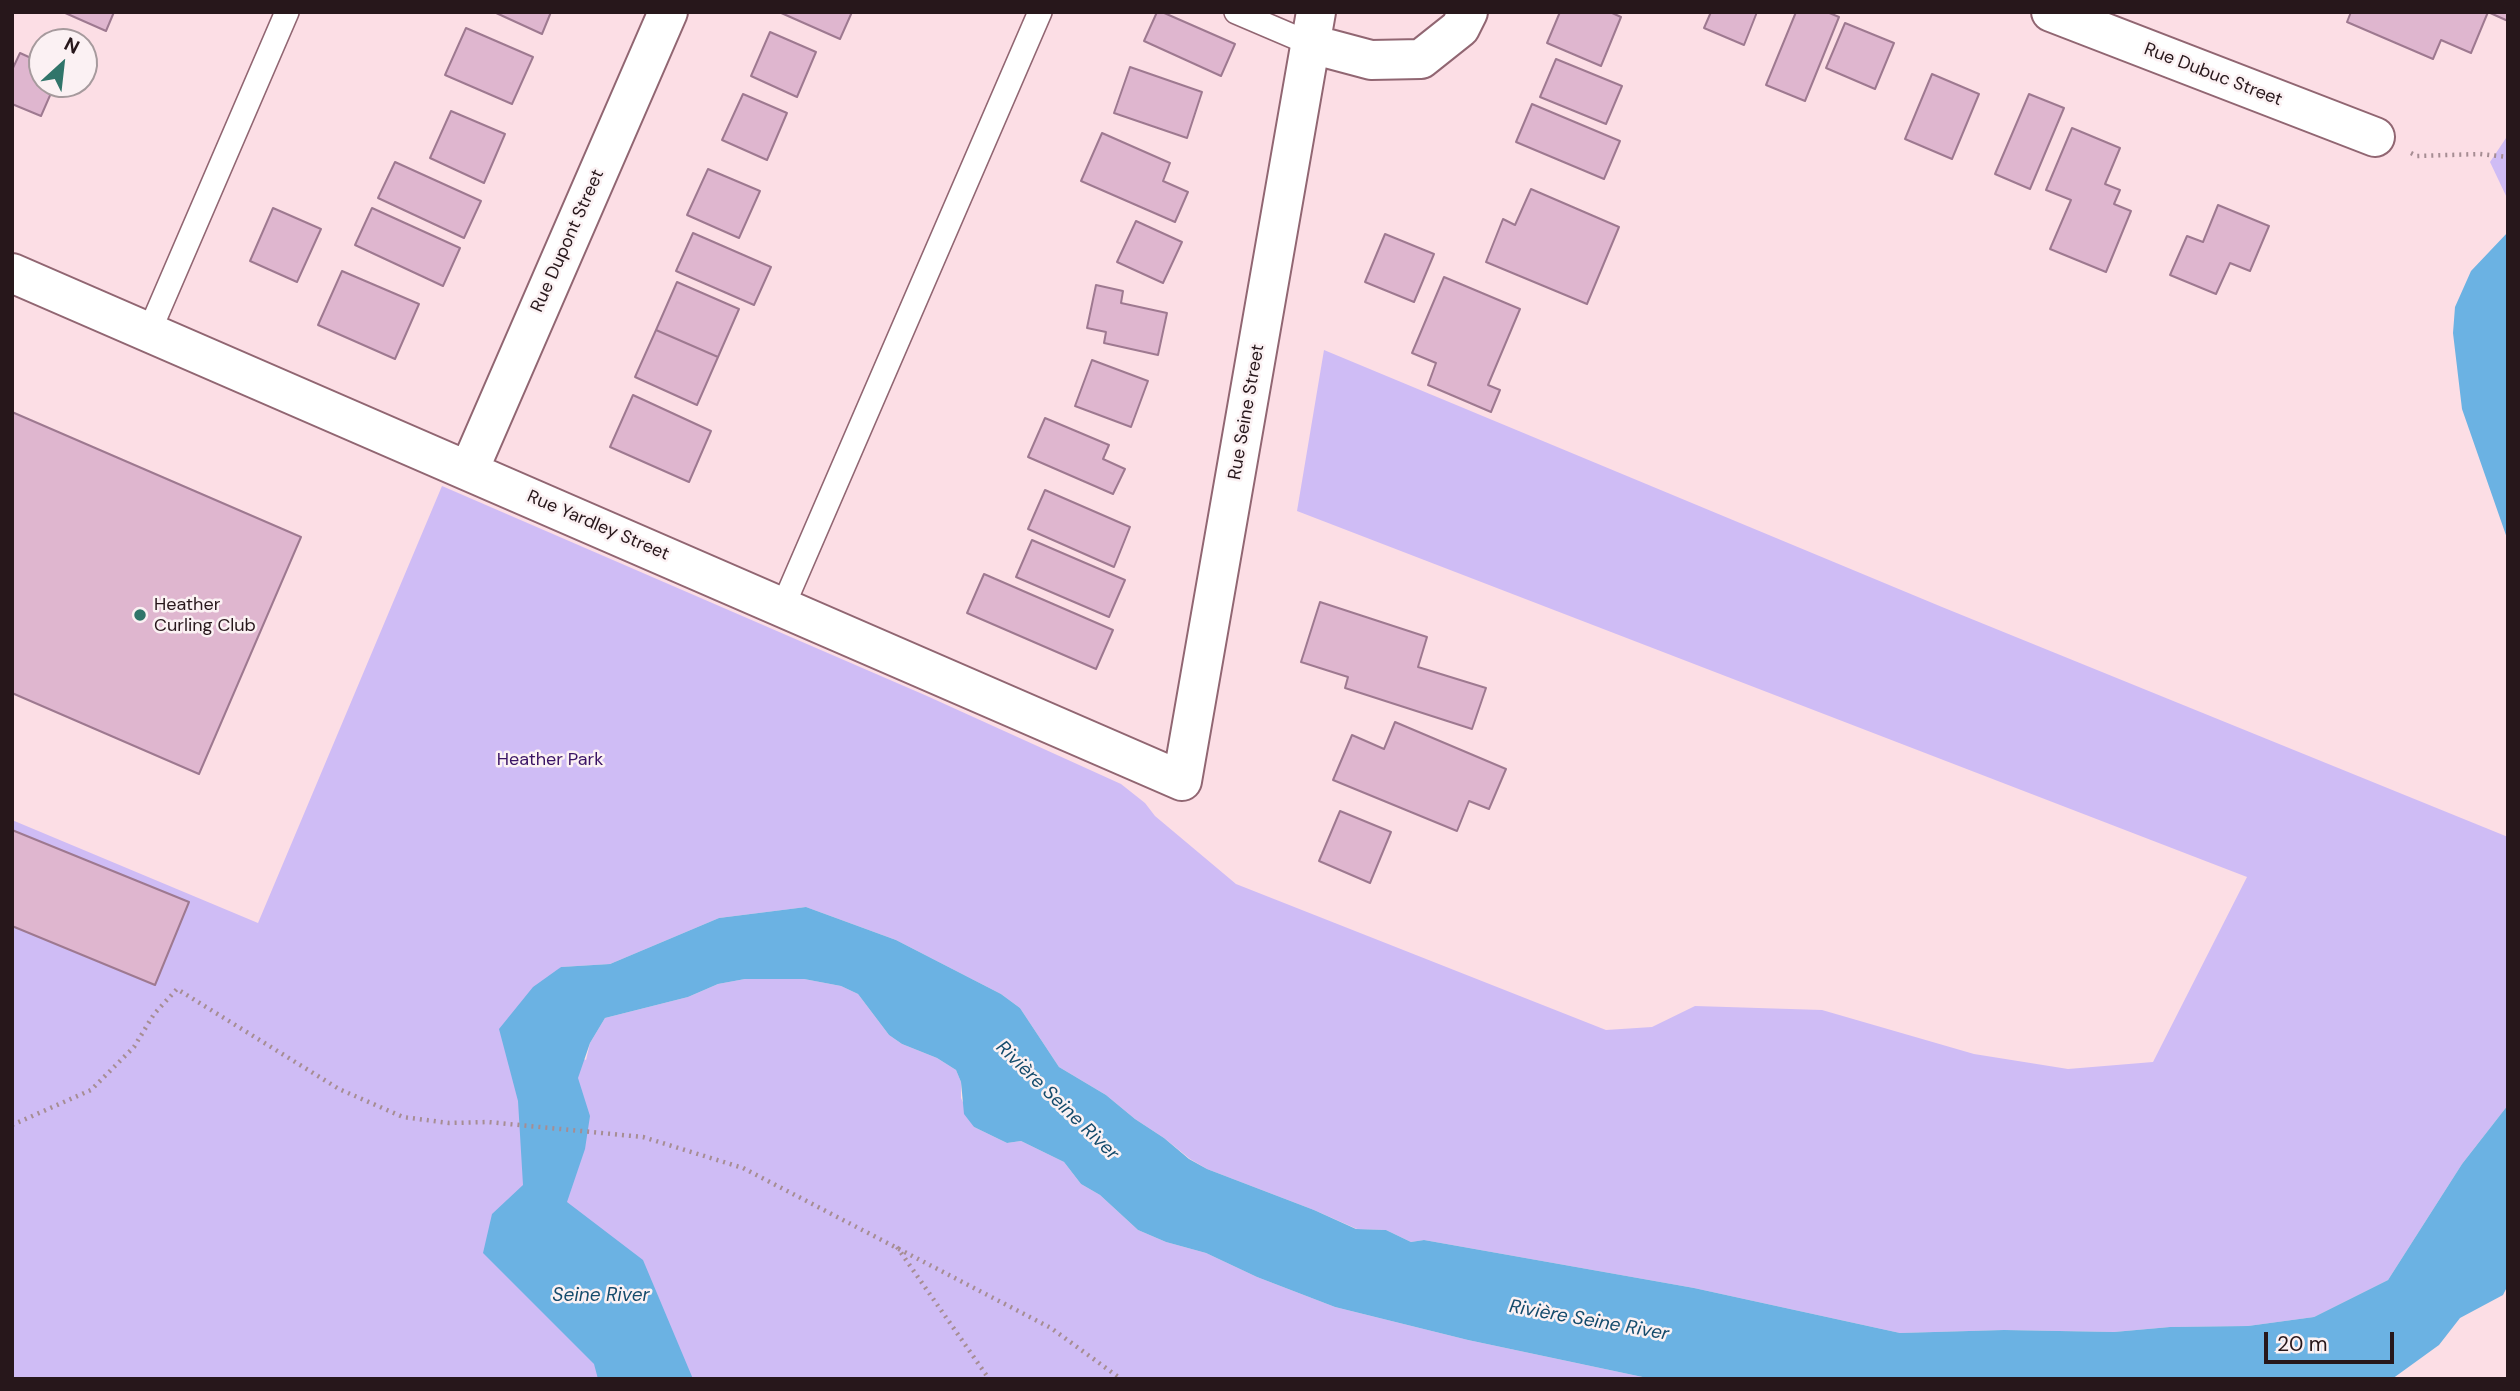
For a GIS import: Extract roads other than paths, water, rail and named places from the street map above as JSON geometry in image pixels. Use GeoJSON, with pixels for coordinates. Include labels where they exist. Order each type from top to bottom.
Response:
{"type":"FeatureCollection","features":[{"type":"Feature","properties":{"kind":"street","name":"Rue Dupont Street"},"geometry":{"type":"LineString","coordinates":[[469,471],[668,12]]}},
{"type":"Feature","properties":{"kind":"street"},"geometry":{"type":"LineString","coordinates":[[1314,28],[1371,60],[1421,59],[1460,28],[1468,12]]}},
{"type":"Feature","properties":{"kind":"street","name":"Rue Dubuc Street"},"geometry":{"type":"LineString","coordinates":[[2051,12],[2375,137]]}},
{"type":"Feature","properties":{"kind":"street","name":"Rue Seine Street"},"geometry":{"type":"LineString","coordinates":[[1182,781],[1314,28]]}},
{"type":"Feature","properties":{"kind":"street","name":"Rue Yardley Street"},"geometry":{"type":"LineString","coordinates":[[12,273],[1182,781]]}},
{"type":"Feature","properties":{"kind":"lane"},"geometry":{"type":"LineString","coordinates":[[149,332],[287,12]]}},
{"type":"Feature","properties":{"kind":"lane"},"geometry":{"type":"LineString","coordinates":[[783,606],[1040,12]]}},
{"type":"Feature","properties":{"kind":"lane"},"geometry":{"type":"LineString","coordinates":[[1236,12],[1314,28]]}},
{"type":"Feature","properties":{"kind":"water"},"geometry":{"type":"Polygon","coordinates":[[[2508,232],[2508,541],[2462,409],[2453,333],[2455,307],[2471,271],[2508,232]]]}},
{"type":"Feature","properties":{"kind":"water","name":"Seine River"},"geometry":{"type":"Polygon","coordinates":[[[806,907],[896,940],[1001,994],[1020,1008],[1059,1067],[1106,1095],[1189,1159],[1207,1169],[1356,1229],[1386,1230],[1411,1242],[1424,1240],[1694,1288],[1900,1333],[2004,1330],[2114,1332],[2170,1327],[2248,1326],[2314,1317],[2388,1280],[2462,1164],[2508,1105],[2508,1285],[2503,1295],[2460,1318],[2439,1345],[2392,1379],[1652,1379],[1468,1340],[1335,1307],[1257,1277],[1206,1253],[1166,1242],[1138,1230],[1100,1195],[1081,1184],[1064,1162],[1021,1141],[1007,1143],[974,1127],[964,1114],[961,1082],[956,1070],[889,1035],[858,994],[841,986],[804,979],[745,979],[718,984],[688,997],[605,1018],[590,1043],[578,1078],[590,1116],[585,1149],[567,1202],[643,1260],[693,1379],[598,1379],[594,1364],[483,1253],[492,1214],[523,1185],[518,1101],[499,1029],[533,987],[561,967],[610,964],[719,918],[806,907]]]}},
{"type":"Feature","properties":{"kind":"place","name":"Heather Curling Club"},"geometry":{"type":"Point","coordinates":[140,615]}},
{"type":"Feature","properties":{"kind":"park label","name":"Heather Park"},"geometry":{"type":"Point","coordinates":[550,760]}},
{"type":"Feature","properties":{"kind":"water label","name":"Rivière Seine River"},"geometry":{"type":"Point","coordinates":[1057,1101]}},
{"type":"Feature","properties":{"kind":"water label","name":"Rivière Seine River"},"geometry":{"type":"Point","coordinates":[1589,1321]}}]}
